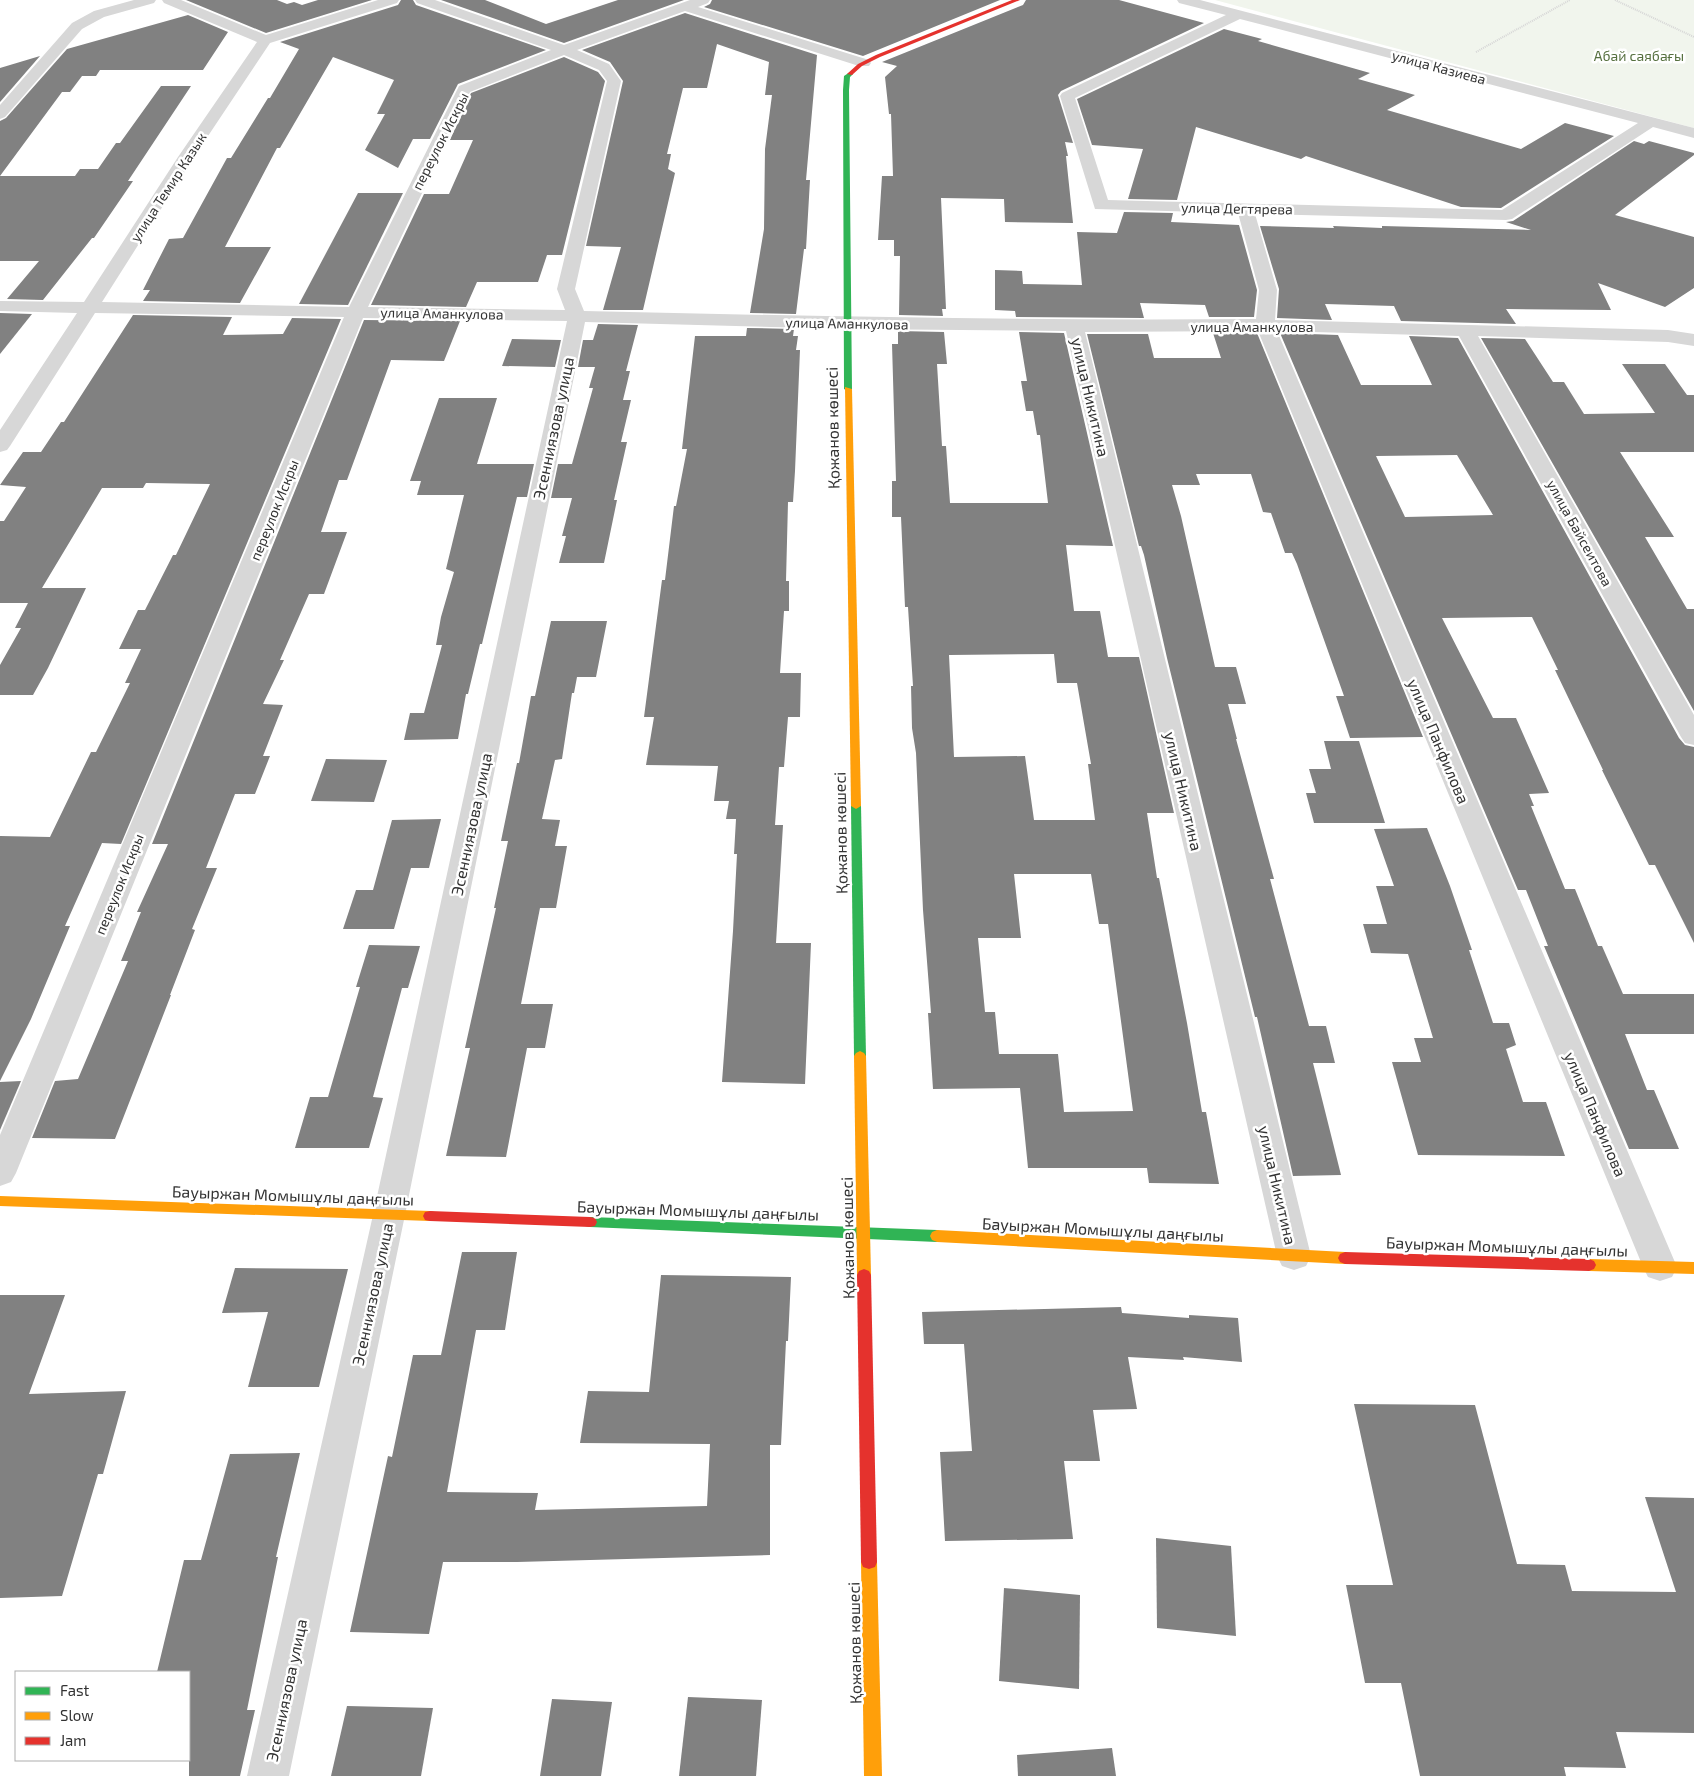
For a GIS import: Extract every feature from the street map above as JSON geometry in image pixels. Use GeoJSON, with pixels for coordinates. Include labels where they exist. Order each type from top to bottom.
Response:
{"type":"FeatureCollection","features":[{"type":"Feature","properties":{"kind":"main road","name":"Қожанов көшесі"},"geometry":{"type":"LineString","coordinates":[[873,1776],[847,323],[847,76],[864,63],[1017,0]]}},
{"type":"Feature","properties":{"kind":"main road","name":"Бауыржан Момышұлы даңғылы"},"geometry":{"type":"LineString","coordinates":[[0,1201],[863,1232],[1294,1256],[1694,1268]]}},
{"type":"Feature","properties":{"kind":"street"},"geometry":{"type":"LineString","coordinates":[[0,114],[77,26],[99,14],[149,0]]}},
{"type":"Feature","properties":{"kind":"street"},"geometry":{"type":"LineString","coordinates":[[170,0],[265,40],[392,0]]}},
{"type":"Feature","properties":{"kind":"street"},"geometry":{"type":"LineString","coordinates":[[422,0],[604,66],[614,81],[566,289],[577,316]]}},
{"type":"Feature","properties":{"kind":"street","name":"улица Казиева"},"geometry":{"type":"LineString","coordinates":[[1184,0],[1694,133]]}},
{"type":"Feature","properties":{"kind":"street"},"geometry":{"type":"LineString","coordinates":[[694,3],[864,63]]}},
{"type":"Feature","properties":{"kind":"street","name":"переулок Искры"},"geometry":{"type":"LineString","coordinates":[[0,1173],[356,312],[464,89],[564,50],[694,3]]}},
{"type":"Feature","properties":{"kind":"street","name":"улица Дегтярева"},"geometry":{"type":"LineString","coordinates":[[1239,14],[1067,96],[1101,205],[1506,215],[1650,122]]}},
{"type":"Feature","properties":{"kind":"street","name":"улица Темир Казык"},"geometry":{"type":"LineString","coordinates":[[0,446],[186,157],[265,40]]}},
{"type":"Feature","properties":{"kind":"street","name":"улица Панфилова"},"geometry":{"type":"LineString","coordinates":[[1245,208],[1268,290],[1265,325],[1660,1267]]}},
{"type":"Feature","properties":{"kind":"street","name":"улица Аманкулова"},"geometry":{"type":"LineString","coordinates":[[0,306],[91,306],[847,323],[1074,326],[1265,325],[1668,336],[1694,340]]}},
{"type":"Feature","properties":{"kind":"street","name":"Эсенниязова улица"},"geometry":{"type":"LineString","coordinates":[[268,1776],[389,1215],[577,316]]}},
{"type":"Feature","properties":{"kind":"street","name":"улица Никитина"},"geometry":{"type":"LineString","coordinates":[[1074,326],[1294,1256]]}},
{"type":"Feature","properties":{"kind":"street","name":"улица Байсеитова"},"geometry":{"type":"LineString","coordinates":[[1465,330],[1694,737]]}},
{"type":"Feature","properties":{"kind":"path"},"geometry":{"type":"LineString","coordinates":[[1446,68],[1570,0]]}},
{"type":"Feature","properties":{"kind":"path"},"geometry":{"type":"LineString","coordinates":[[1615,0],[1694,37]]}},
{"type":"Feature","properties":{"kind":"green space","name":"Абай саябағы"},"geometry":{"type":"Polygon","coordinates":[[[1215,0],[1694,0],[1694,128],[1215,0]]]}},
{"type":"Feature","properties":{"kind":"building"},"geometry":{"type":"Polygon","coordinates":[[[186,0],[277,0],[287,4],[294,2],[302,5],[318,0],[372,0],[266,33],[186,0]]]}},
{"type":"Feature","properties":{"kind":"building"},"geometry":{"type":"Polygon","coordinates":[[[401,0],[413,0],[416,5],[546,50],[458,84],[430,139],[413,139],[398,168],[365,150],[385,114],[377,114],[394,80],[333,57],[280,148],[277,148],[225,247],[271,247],[240,303],[143,301],[150,290],[143,290],[169,239],[183,238],[227,158],[231,158],[299,49],[280,42],[398,5],[401,0]]]}},
{"type":"Feature","properties":{"kind":"building"},"geometry":{"type":"Polygon","coordinates":[[[441,0],[485,0],[546,24],[618,0],[684,0],[564,43],[441,0]]]}},
{"type":"Feature","properties":{"kind":"building"},"geometry":{"type":"Polygon","coordinates":[[[712,0],[1000,0],[863,56],[704,7],[710,4],[712,0]]]}},
{"type":"Feature","properties":{"kind":"building"},"geometry":{"type":"Polygon","coordinates":[[[1026,0],[1119,0],[1204,23],[1061,91],[1058,95],[1073,143],[1065,142],[1068,156],[1066,156],[1073,223],[1005,222],[1004,199],[941,198],[946,309],[942,309],[943,316],[899,315],[900,256],[894,256],[894,240],[878,240],[882,176],[893,176],[891,114],[889,114],[885,77],[897,66],[882,62],[1023,5],[1026,0]]]}},
{"type":"Feature","properties":{"kind":"building"},"geometry":{"type":"Polygon","coordinates":[[[685,13],[817,55],[806,180],[810,180],[806,249],[804,249],[796,314],[750,313],[764,229],[765,149],[772,95],[765,95],[769,62],[717,44],[707,88],[683,88],[667,154],[671,154],[668,169],[675,173],[643,310],[603,310],[621,247],[586,246],[623,81],[610,62],[582,50],[685,13]]]}},
{"type":"Feature","properties":{"kind":"building"},"geometry":{"type":"Polygon","coordinates":[[[188,15],[228,32],[203,70],[100,70],[96,76],[82,76],[70,92],[62,92],[0,176],[0,121],[6,118],[67,49],[188,15]]]}},
{"type":"Feature","properties":{"kind":"building"},"geometry":{"type":"Polygon","coordinates":[[[1224,29],[1262,39],[1258,41],[1370,73],[1358,79],[1415,95],[1387,110],[1521,149],[1565,123],[1614,136],[1501,208],[1461,207],[1306,156],[1301,159],[1196,127],[1177,200],[1128,199],[1143,149],[1092,145],[1077,99],[1224,29]]]}},
{"type":"Feature","properties":{"kind":"building"},"geometry":{"type":"Polygon","coordinates":[[[40,56],[0,102],[0,68],[40,56]]]}},
{"type":"Feature","properties":{"kind":"building"},"geometry":{"type":"Polygon","coordinates":[[[564,57],[598,72],[605,81],[562,255],[547,255],[538,282],[477,282],[466,307],[371,305],[424,194],[449,194],[473,140],[450,140],[471,93],[564,57]]]}},
{"type":"Feature","properties":{"kind":"building"},"geometry":{"type":"Polygon","coordinates":[[[161,86],[191,86],[128,181],[133,181],[94,238],[92,238],[43,300],[7,299],[39,261],[0,261],[0,176],[75,176],[80,169],[98,169],[116,143],[120,143],[161,86]]]}},
{"type":"Feature","properties":{"kind":"building"},"geometry":{"type":"Polygon","coordinates":[[[1634,141],[1644,144],[1649,141],[1694,153],[1694,155],[1615,215],[1694,237],[1694,288],[1665,307],[1598,283],[1611,310],[1506,309],[1516,324],[1401,321],[1394,306],[1325,304],[1332,320],[1277,318],[1279,289],[1260,226],[1382,228],[1382,226],[1531,230],[1506,222],[1513,221],[1634,141]]]}},
{"type":"Feature","properties":{"kind":"building"},"geometry":{"type":"Polygon","coordinates":[[[358,193],[403,193],[348,305],[299,304],[358,193]]]}},
{"type":"Feature","properties":{"kind":"building"},"geometry":{"type":"Polygon","coordinates":[[[1124,212],[1173,213],[1171,222],[1239,225],[1257,290],[1254,317],[1209,317],[1205,305],[1140,303],[1144,318],[1016,317],[1015,311],[995,310],[995,270],[1022,271],[1023,284],[1082,285],[1077,232],[1117,233],[1124,212]]]}},
{"type":"Feature","properties":{"kind":"building"},"geometry":{"type":"Polygon","coordinates":[[[0,313],[32,314],[0,354],[0,313]]]}},
{"type":"Feature","properties":{"kind":"building"},"geometry":{"type":"Polygon","coordinates":[[[133,315],[232,317],[223,335],[283,334],[292,318],[341,319],[121,844],[102,843],[65,926],[70,926],[31,1019],[0,1081],[0,836],[50,837],[91,752],[96,752],[130,683],[125,683],[141,649],[119,649],[138,610],[145,610],[173,555],[176,555],[210,484],[146,483],[143,488],[102,488],[42,588],[86,588],[48,668],[33,695],[0,695],[0,665],[21,628],[15,628],[28,603],[0,603],[0,521],[4,521],[26,487],[0,485],[23,452],[41,452],[61,422],[64,422],[133,315]]]}},
{"type":"Feature","properties":{"kind":"building"},"geometry":{"type":"Polygon","coordinates":[[[364,320],[460,321],[444,361],[391,360],[347,480],[339,480],[321,532],[347,532],[324,594],[309,594],[280,660],[284,660],[263,704],[283,705],[263,756],[270,756],[255,794],[235,794],[206,868],[217,868],[192,929],[195,930],[115,1139],[32,1138],[55,1081],[78,1079],[128,961],[121,961],[141,912],[137,912],[168,844],[152,844],[364,320]]]}},
{"type":"Feature","properties":{"kind":"building"},"geometry":{"type":"Polygon","coordinates":[[[598,324],[638,325],[626,371],[630,371],[623,400],[631,400],[621,442],[627,442],[614,500],[617,500],[604,563],[559,563],[566,536],[562,536],[572,498],[551,498],[558,464],[572,464],[593,388],[589,388],[595,367],[578,367],[583,340],[593,340],[598,324]]]}},
{"type":"Feature","properties":{"kind":"building"},"geometry":{"type":"Polygon","coordinates":[[[747,328],[794,329],[793,336],[798,336],[796,350],[800,350],[793,502],[788,502],[786,581],[789,581],[789,611],[784,611],[780,673],[801,673],[800,717],[788,717],[784,767],[779,767],[775,825],[783,825],[776,943],[811,943],[805,1084],[722,1082],[733,931],[737,854],[734,854],[736,819],[726,819],[729,801],[714,801],[718,766],[646,765],[654,717],[644,717],[662,580],[665,580],[674,506],[676,506],[687,449],[682,449],[695,336],[746,336],[747,328]]]}},
{"type":"Feature","properties":{"kind":"building"},"geometry":{"type":"Polygon","coordinates":[[[898,331],[944,332],[947,364],[937,364],[942,446],[946,446],[950,503],[1048,503],[1040,435],[1037,435],[1033,411],[1026,411],[1021,381],[1027,381],[1019,332],[1064,333],[1113,546],[1066,545],[1074,611],[1100,611],[1108,657],[1139,657],[1174,813],[1147,813],[1157,878],[1159,878],[1187,1023],[1202,1112],[1206,1112],[1219,1184],[1149,1183],[1147,1168],[1028,1168],[1020,1088],[933,1089],[928,1013],[931,1013],[923,910],[916,753],[912,728],[911,686],[913,686],[908,607],[905,607],[901,517],[892,517],[892,481],[896,481],[892,344],[898,344],[898,331]],[[1054,654],[949,655],[954,757],[1025,756],[1034,820],[1095,820],[1088,764],[1091,764],[1077,683],[1057,683],[1054,654]],[[1014,874],[1021,938],[978,938],[985,1012],[995,1012],[999,1054],[1058,1054],[1064,1112],[1133,1111],[1108,924],[1099,924],[1091,874],[1014,874]]]}},
{"type":"Feature","properties":{"kind":"building"},"geometry":{"type":"Polygon","coordinates":[[[1213,333],[1257,333],[1423,737],[1350,738],[1336,696],[1344,696],[1297,564],[1292,553],[1285,553],[1271,513],[1263,512],[1251,474],[1196,474],[1200,485],[1172,485],[1181,516],[1215,667],[1236,667],[1246,704],[1228,704],[1274,879],[1270,879],[1309,1026],[1326,1026],[1335,1063],[1313,1063],[1341,1175],[1293,1176],[1257,1017],[1255,1017],[1167,658],[1144,555],[1141,546],[1139,546],[1087,334],[1148,334],[1154,358],[1221,358],[1213,333]]]}},
{"type":"Feature","properties":{"kind":"building"},"geometry":{"type":"Polygon","coordinates":[[[1280,333],[1338,335],[1361,385],[1432,385],[1409,336],[1458,338],[1679,738],[1685,745],[1694,747],[1694,943],[1655,865],[1649,865],[1602,770],[1555,670],[1558,670],[1532,617],[1442,618],[1493,718],[1516,718],[1549,793],[1529,794],[1534,806],[1531,806],[1565,889],[1575,889],[1598,946],[1602,946],[1623,994],[1694,994],[1694,1034],[1625,1034],[1647,1090],[1654,1090],[1679,1149],[1629,1149],[1544,946],[1548,946],[1526,890],[1518,890],[1280,333]],[[1457,455],[1376,456],[1405,517],[1493,515],[1457,455]]]}},
{"type":"Feature","properties":{"kind":"building"},"geometry":{"type":"Polygon","coordinates":[[[1481,338],[1525,339],[1553,382],[1564,382],[1584,414],[1655,413],[1622,364],[1665,364],[1687,395],[1694,395],[1694,452],[1620,452],[1674,537],[1645,537],[1687,609],[1694,609],[1694,711],[1481,338]]]}},
{"type":"Feature","properties":{"kind":"building"},"geometry":{"type":"Polygon","coordinates":[[[512,339],[561,340],[555,367],[502,366],[512,339]]]}},
{"type":"Feature","properties":{"kind":"building"},"geometry":{"type":"Polygon","coordinates":[[[439,398],[497,398],[477,464],[534,464],[527,497],[517,497],[482,644],[480,644],[468,694],[466,694],[458,739],[404,740],[410,713],[424,713],[442,645],[436,645],[441,617],[454,572],[446,569],[464,495],[417,495],[421,481],[410,481],[439,398]]]}},
{"type":"Feature","properties":{"kind":"building"},"geometry":{"type":"Polygon","coordinates":[[[551,621],[607,621],[596,677],[577,677],[574,693],[572,693],[562,759],[555,760],[542,819],[560,820],[555,846],[567,846],[556,908],[540,908],[521,1004],[553,1004],[545,1048],[527,1048],[506,1157],[446,1156],[470,1048],[465,1048],[496,908],[494,908],[508,841],[501,841],[517,763],[519,763],[531,696],[535,696],[551,621]]]}},
{"type":"Feature","properties":{"kind":"building"},"geometry":{"type":"Polygon","coordinates":[[[1324,741],[1359,741],[1385,823],[1314,823],[1306,793],[1316,793],[1309,769],[1331,769],[1324,741]]]}},
{"type":"Feature","properties":{"kind":"building"},"geometry":{"type":"Polygon","coordinates":[[[326,759],[387,760],[374,802],[311,801],[326,759]]]}},
{"type":"Feature","properties":{"kind":"building"},"geometry":{"type":"Polygon","coordinates":[[[441,819],[429,868],[411,868],[394,929],[343,929],[356,890],[373,890],[392,820],[441,819]]]}},
{"type":"Feature","properties":{"kind":"building"},"geometry":{"type":"Polygon","coordinates":[[[1427,828],[1450,886],[1472,950],[1469,950],[1493,1023],[1509,1023],[1516,1045],[1506,1049],[1523,1102],[1546,1102],[1565,1156],[1418,1155],[1392,1062],[1421,1062],[1414,1038],[1433,1038],[1408,954],[1371,953],[1363,924],[1387,924],[1376,886],[1394,886],[1374,829],[1427,828]]]}},
{"type":"Feature","properties":{"kind":"building"},"geometry":{"type":"Polygon","coordinates":[[[369,945],[420,946],[408,988],[402,988],[373,1097],[383,1098],[369,1148],[295,1148],[310,1097],[328,1097],[360,987],[356,987],[369,945]]]}},
{"type":"Feature","properties":{"kind":"building"},"geometry":{"type":"Polygon","coordinates":[[[21,1081],[0,1130],[0,1082],[21,1081]]]}},
{"type":"Feature","properties":{"kind":"building"},"geometry":{"type":"Polygon","coordinates":[[[462,1252],[517,1252],[505,1330],[476,1330],[447,1492],[538,1493],[535,1510],[707,1506],[710,1444],[580,1443],[588,1391],[649,1392],[661,1275],[791,1277],[781,1445],[770,1445],[770,1555],[517,1562],[443,1562],[429,1634],[350,1632],[388,1456],[392,1457],[413,1355],[441,1355],[462,1252]]]}},
{"type":"Feature","properties":{"kind":"building"},"geometry":{"type":"Polygon","coordinates":[[[235,1268],[348,1269],[319,1387],[248,1387],[268,1312],[222,1313],[235,1268]]]}},
{"type":"Feature","properties":{"kind":"building"},"geometry":{"type":"Polygon","coordinates":[[[0,1295],[65,1295],[29,1394],[126,1391],[103,1474],[98,1474],[62,1596],[0,1598],[0,1295]]]}},
{"type":"Feature","properties":{"kind":"building"},"geometry":{"type":"Polygon","coordinates":[[[1121,1307],[1122,1313],[1189,1318],[1189,1315],[1238,1318],[1242,1362],[1183,1357],[1184,1360],[1128,1357],[1137,1409],[1093,1410],[1100,1461],[1064,1461],[1073,1539],[945,1541],[940,1452],[972,1451],[964,1344],[924,1344],[922,1312],[1121,1307]]]}},
{"type":"Feature","properties":{"kind":"building"},"geometry":{"type":"Polygon","coordinates":[[[1354,1404],[1475,1405],[1517,1564],[1565,1565],[1572,1591],[1676,1592],[1645,1497],[1694,1498],[1694,1733],[1616,1732],[1626,1768],[1564,1767],[1566,1776],[1420,1776],[1401,1683],[1365,1683],[1346,1585],[1393,1585],[1354,1404]]]}},
{"type":"Feature","properties":{"kind":"building"},"geometry":{"type":"Polygon","coordinates":[[[300,1453],[276,1557],[278,1557],[247,1710],[255,1710],[240,1776],[189,1776],[190,1671],[157,1671],[184,1560],[201,1560],[230,1454],[300,1453]]]}},
{"type":"Feature","properties":{"kind":"building"},"geometry":{"type":"Polygon","coordinates":[[[1156,1538],[1231,1546],[1236,1636],[1157,1628],[1156,1538]]]}},
{"type":"Feature","properties":{"kind":"building"},"geometry":{"type":"Polygon","coordinates":[[[1004,1588],[1080,1595],[1079,1689],[999,1681],[1004,1588]]]}},
{"type":"Feature","properties":{"kind":"building"},"geometry":{"type":"Polygon","coordinates":[[[688,1697],[762,1700],[756,1776],[679,1776],[688,1697]]]}},
{"type":"Feature","properties":{"kind":"building"},"geometry":{"type":"Polygon","coordinates":[[[552,1699],[612,1702],[601,1776],[540,1776],[552,1699]]]}},
{"type":"Feature","properties":{"kind":"building"},"geometry":{"type":"Polygon","coordinates":[[[347,1706],[433,1708],[421,1776],[331,1776],[347,1706]]]}},
{"type":"Feature","properties":{"kind":"building"},"geometry":{"type":"Polygon","coordinates":[[[1112,1748],[1116,1776],[1018,1776],[1017,1755],[1112,1748]]]}},
{"type":"Feature","properties":{"kind":"traffic: fast"},"geometry":{"type":"LineString","coordinates":[[848,389],[846,90],[847,76],[850,74]]}},
{"type":"Feature","properties":{"kind":"traffic: fast"},"geometry":{"type":"LineString","coordinates":[[856,806],[860,1056]]}},
{"type":"Feature","properties":{"kind":"traffic: fast"},"geometry":{"type":"LineString","coordinates":[[590,1222],[937,1236]]}},
{"type":"Feature","properties":{"kind":"traffic: slow"},"geometry":{"type":"LineString","coordinates":[[848,389],[856,806]]}},
{"type":"Feature","properties":{"kind":"traffic: slow"},"geometry":{"type":"LineString","coordinates":[[860,1056],[864,1275]]}},
{"type":"Feature","properties":{"kind":"traffic: slow"},"geometry":{"type":"LineString","coordinates":[[0,1201],[430,1216]]}},
{"type":"Feature","properties":{"kind":"traffic: slow"},"geometry":{"type":"LineString","coordinates":[[937,1236],[1345,1258]]}},
{"type":"Feature","properties":{"kind":"traffic: slow"},"geometry":{"type":"LineString","coordinates":[[1589,1265],[1694,1268]]}},
{"type":"Feature","properties":{"kind":"traffic: slow"},"geometry":{"type":"LineString","coordinates":[[869,1562],[873,1776]]}},
{"type":"Feature","properties":{"kind":"traffic: jam"},"geometry":{"type":"LineString","coordinates":[[850,74],[860,65],[878,56],[1017,0]]}},
{"type":"Feature","properties":{"kind":"traffic: jam"},"geometry":{"type":"LineString","coordinates":[[430,1216],[590,1222]]}},
{"type":"Feature","properties":{"kind":"traffic: jam"},"geometry":{"type":"LineString","coordinates":[[1345,1258],[1589,1265]]}},
{"type":"Feature","properties":{"kind":"traffic: jam"},"geometry":{"type":"LineString","coordinates":[[864,1275],[869,1562]]}}]}
